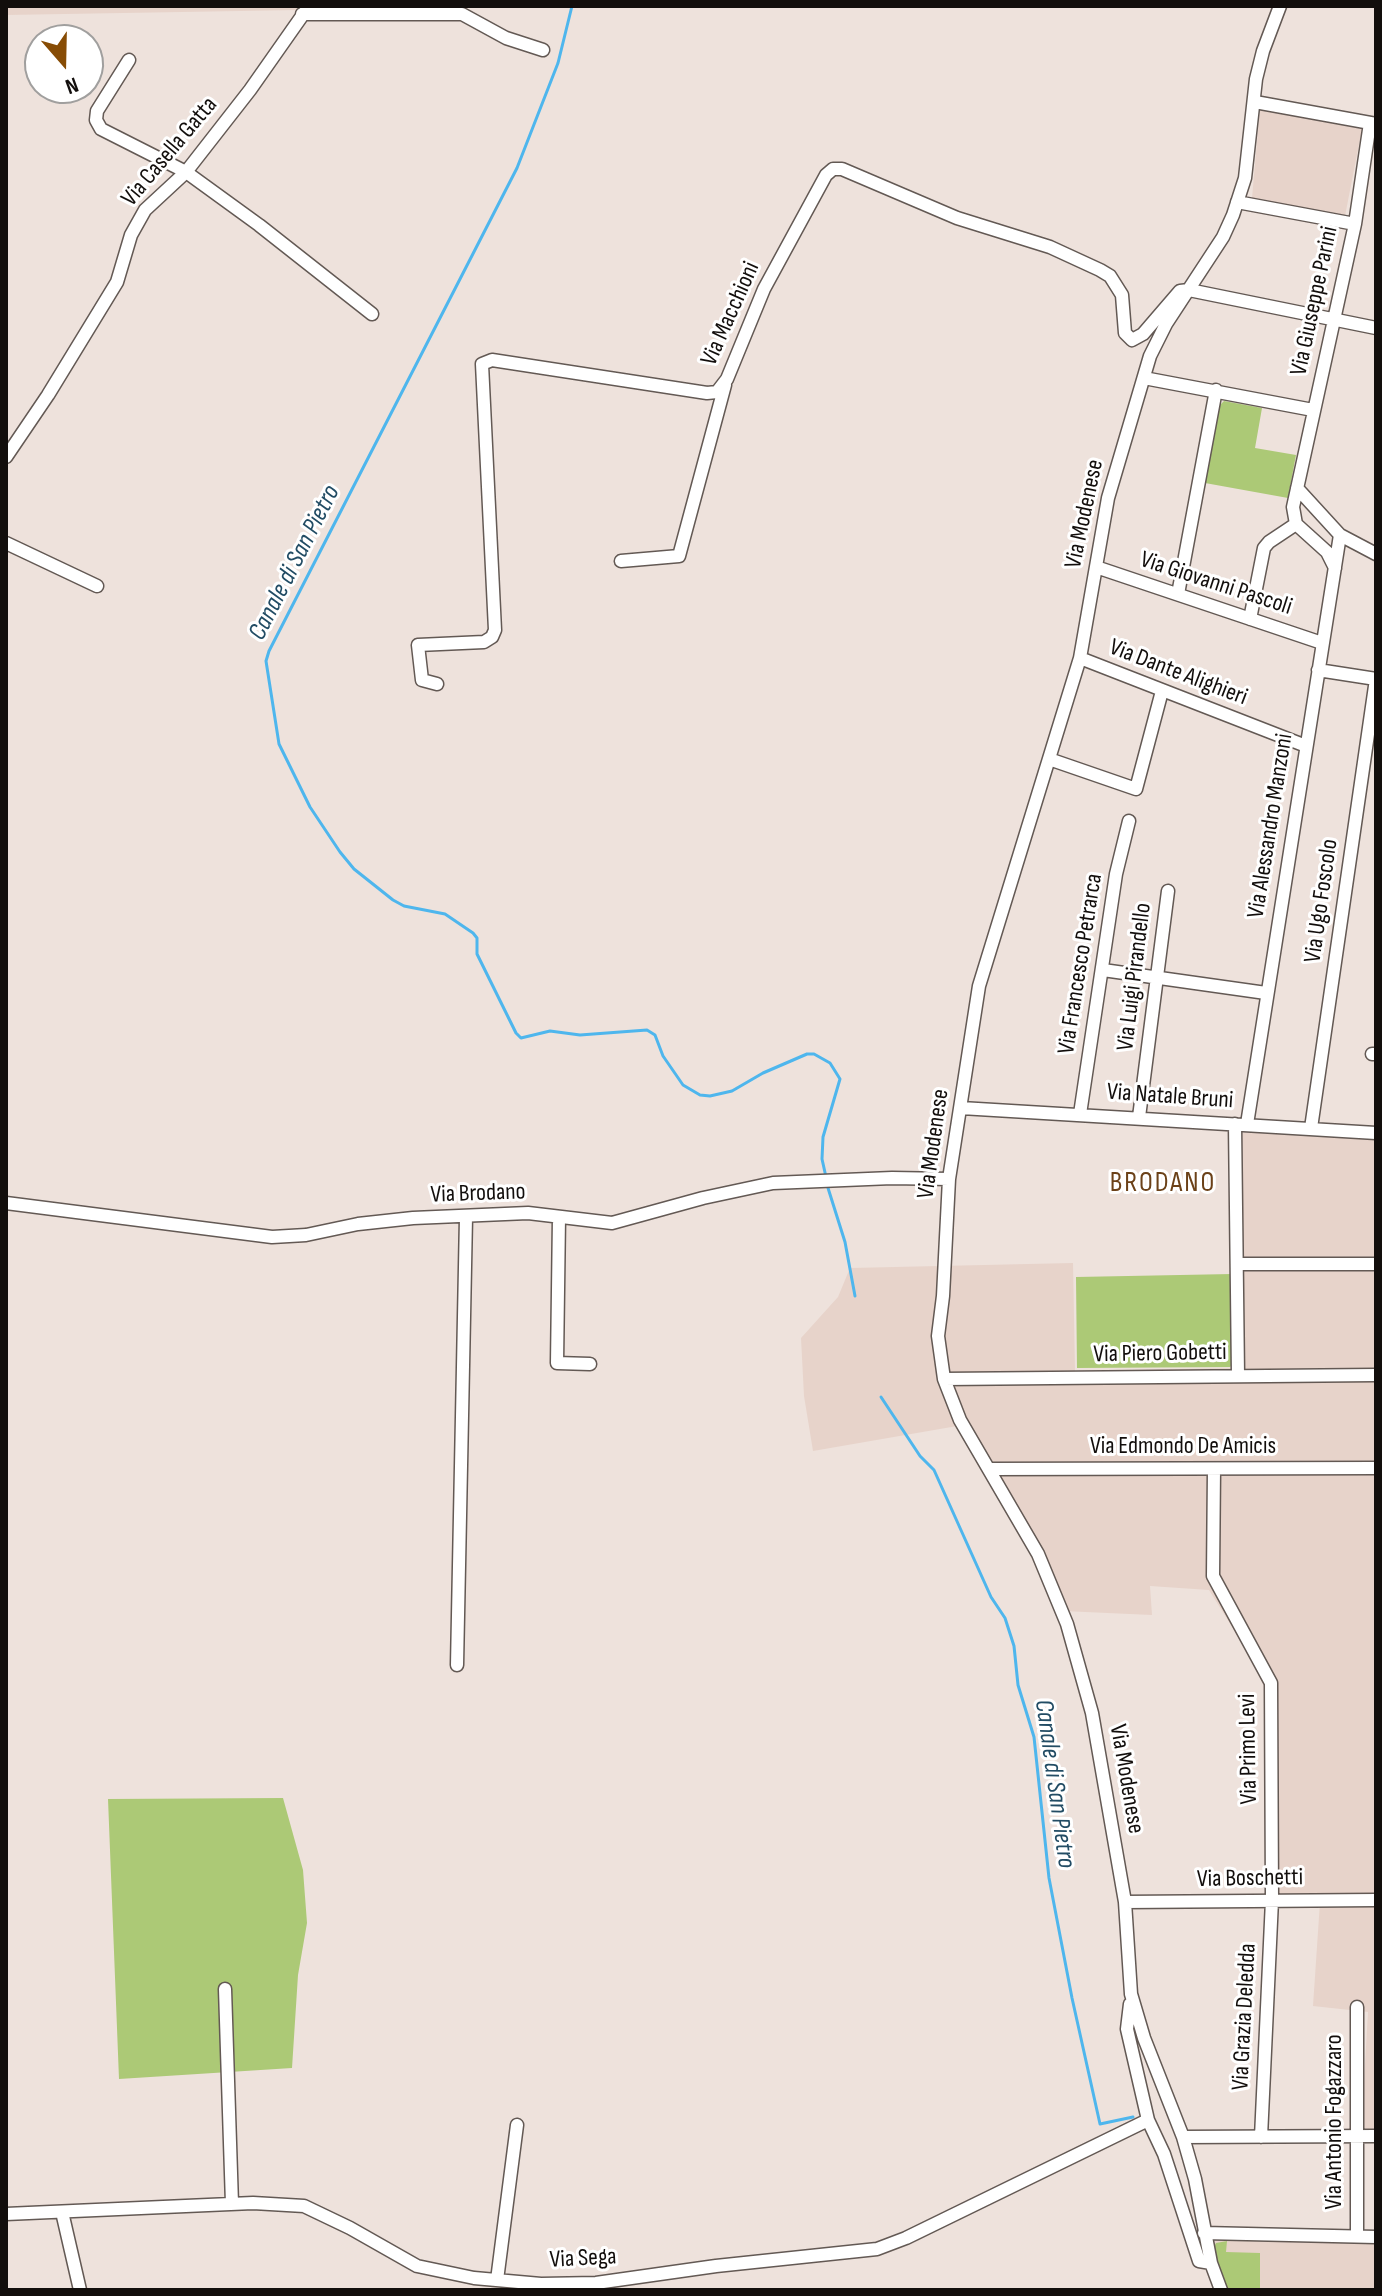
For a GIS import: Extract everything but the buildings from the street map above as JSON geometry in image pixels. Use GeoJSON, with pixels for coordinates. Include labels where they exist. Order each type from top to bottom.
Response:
{"type":"FeatureCollection","features":[{"type":"Feature","properties":{"kind":"street","name":"Via Modenese"},"geometry":{"type":"LineString","coordinates":[[1221,2290],[1211,2263],[1195,2179],[1183,2137],[1144,2038],[1131,1994],[1125,1902],[1092,1713],[1067,1624],[1038,1554],[960,1420],[944,1379],[938,1336],[949,1179],[979,986],[1080,658],[1108,498],[1144,378],[1157,340],[1223,237],[1237,202],[1245,178],[1256,79],[1280,6]]}},
{"type":"Feature","properties":{"kind":"street"},"geometry":{"type":"LineString","coordinates":[[306,10],[462,14],[506,38],[543,50]]}},
{"type":"Feature","properties":{"kind":"street","name":"Via Casella Gatta"},"geometry":{"type":"LineString","coordinates":[[6,457],[117,282],[131,235],[145,210],[186,172],[250,90],[306,10]]}},
{"type":"Feature","properties":{"kind":"street"},"geometry":{"type":"LineString","coordinates":[[129,60],[97,111],[98,125],[106,133],[186,172],[372,314]]}},
{"type":"Feature","properties":{"kind":"street"},"geometry":{"type":"LineString","coordinates":[[1255,102],[1373,123]]}},
{"type":"Feature","properties":{"kind":"street","name":"Via Giuseppe Parini"},"geometry":{"type":"LineString","coordinates":[[1296,524],[1293,507],[1355,224],[1373,123]]}},
{"type":"Feature","properties":{"kind":"street","name":"Via Macchioni"},"geometry":{"type":"LineString","coordinates":[[437,684],[422,680],[418,645],[484,642],[492,637],[495,630],[482,364],[492,360],[717,392],[725,385],[758,301],[826,175],[833,169],[842,169],[957,218],[1050,247],[1100,270],[1115,282],[1122,295],[1125,333],[1129,339],[1138,338],[1180,291],[1189,290]]}},
{"type":"Feature","properties":{"kind":"street"},"geometry":{"type":"LineString","coordinates":[[1237,202],[1355,224]]}},
{"type":"Feature","properties":{"kind":"street"},"geometry":{"type":"LineString","coordinates":[[1189,290],[1376,328]]}},
{"type":"Feature","properties":{"kind":"street"},"geometry":{"type":"LineString","coordinates":[[1144,378],[1313,410]]}},
{"type":"Feature","properties":{"kind":"street"},"geometry":{"type":"LineString","coordinates":[[621,561],[679,556],[725,385]]}},
{"type":"Feature","properties":{"kind":"street"},"geometry":{"type":"LineString","coordinates":[[1178,594],[1216,390]]}},
{"type":"Feature","properties":{"kind":"street"},"geometry":{"type":"LineString","coordinates":[[1297,488],[1340,535],[1376,554]]}},
{"type":"Feature","properties":{"kind":"street"},"geometry":{"type":"LineString","coordinates":[[1250,619],[1264,548],[1296,524],[1327,552],[1335,568]]}},
{"type":"Feature","properties":{"kind":"street","name":"Via Alessandro Manzoni"},"geometry":{"type":"LineString","coordinates":[[1238,1375],[1241,1124],[1266,993],[1340,535]]}},
{"type":"Feature","properties":{"kind":"street"},"geometry":{"type":"LineString","coordinates":[[6,543],[97,586]]}},
{"type":"Feature","properties":{"kind":"street","name":"Via Giovanni Pascoli"},"geometry":{"type":"LineString","coordinates":[[1096,567],[1322,643]]}},
{"type":"Feature","properties":{"kind":"street","name":"Via Dante Alighieri"},"geometry":{"type":"LineString","coordinates":[[1080,658],[1306,746]]}},
{"type":"Feature","properties":{"kind":"street"},"geometry":{"type":"LineString","coordinates":[[1318,670],[1376,679]]}},
{"type":"Feature","properties":{"kind":"street","name":"Via Ugo Foscolo"},"geometry":{"type":"LineString","coordinates":[[1311,1128],[1376,679]]}},
{"type":"Feature","properties":{"kind":"street"},"geometry":{"type":"LineString","coordinates":[[1049,759],[1136,789],[1162,691]]}},
{"type":"Feature","properties":{"kind":"street","name":"Via Francesco Petrarca"},"geometry":{"type":"LineString","coordinates":[[1080,1114],[1116,874],[1129,821]]}},
{"type":"Feature","properties":{"kind":"street","name":"Via Luigi Pirandello"},"geometry":{"type":"LineString","coordinates":[[1139,1117],[1168,891]]}},
{"type":"Feature","properties":{"kind":"street"},"geometry":{"type":"LineString","coordinates":[[1103,970],[1266,993]]}},
{"type":"Feature","properties":{"kind":"street","name":"Via Natale Bruni"},"geometry":{"type":"LineString","coordinates":[[961,1108],[1376,1133]]}},
{"type":"Feature","properties":{"kind":"street","name":"Via Brodano"},"geometry":{"type":"LineString","coordinates":[[6,1203],[272,1237],[306,1235],[358,1224],[528,1213],[612,1223],[773,1183],[949,1179]]}},
{"type":"Feature","properties":{"kind":"street"},"geometry":{"type":"LineString","coordinates":[[457,1665],[466,1217]]}},
{"type":"Feature","properties":{"kind":"street"},"geometry":{"type":"LineString","coordinates":[[559,1217],[557,1363],[590,1364]]}},
{"type":"Feature","properties":{"kind":"street"},"geometry":{"type":"LineString","coordinates":[[1237,1264],[1376,1264]]}},
{"type":"Feature","properties":{"kind":"street","name":"Via Piero Gobetti"},"geometry":{"type":"LineString","coordinates":[[944,1379],[1376,1375]]}},
{"type":"Feature","properties":{"kind":"street","name":"Via Edmondo De Amicis"},"geometry":{"type":"LineString","coordinates":[[990,1469],[1376,1468]]}},
{"type":"Feature","properties":{"kind":"street","name":"Via Primo Levi"},"geometry":{"type":"LineString","coordinates":[[1214,1469],[1213,1576],[1271,1683],[1272,1900]]}},
{"type":"Feature","properties":{"kind":"street","name":"Via Grazia Deledda"},"geometry":{"type":"LineString","coordinates":[[1261,2137],[1272,1900]]}},
{"type":"Feature","properties":{"kind":"street","name":"Via Boschetti"},"geometry":{"type":"LineString","coordinates":[[1125,1902],[1376,1900]]}},
{"type":"Feature","properties":{"kind":"street"},"geometry":{"type":"LineString","coordinates":[[225,1989],[232,2204]]}},
{"type":"Feature","properties":{"kind":"street"},"geometry":{"type":"LineString","coordinates":[[1131,1994],[1127,2029],[1148,2120],[1164,2154],[1199,2261],[1211,2263]]}},
{"type":"Feature","properties":{"kind":"street","name":"Via Antonio Fogazzaro"},"geometry":{"type":"LineString","coordinates":[[1357,2007],[1357,2236]]}},
{"type":"Feature","properties":{"kind":"street","name":"Via Sega"},"geometry":{"type":"LineString","coordinates":[[6,2214],[232,2204],[304,2206],[417,2266],[497,2280],[541,2284],[596,2283],[716,2266],[877,2249],[906,2238],[1148,2120]]}},
{"type":"Feature","properties":{"kind":"street"},"geometry":{"type":"LineString","coordinates":[[497,2280],[517,2125]]}},
{"type":"Feature","properties":{"kind":"street"},"geometry":{"type":"LineString","coordinates":[[1183,2137],[1376,2136]]}},
{"type":"Feature","properties":{"kind":"street"},"geometry":{"type":"LineString","coordinates":[[62,2212],[80,2290]]}},
{"type":"Feature","properties":{"kind":"street"},"geometry":{"type":"LineString","coordinates":[[1204,2233],[1376,2237]]}},
{"type":"Feature","properties":{"kind":"shaded area"},"geometry":{"type":"Polygon","coordinates":[[[6,6],[302,6],[299,10],[6,15],[6,6]]]}},
{"type":"Feature","properties":{"kind":"shaded area"},"geometry":{"type":"Polygon","coordinates":[[[1260,109],[1362,129],[1345,216],[1252,198],[1260,109]]]}},
{"type":"Feature","properties":{"kind":"shaded area"},"geometry":{"type":"Polygon","coordinates":[[[1231,1132],[1376,1137],[1376,2135],[1361,2135],[1368,2012],[1313,2006],[1320,1902],[1278,1896],[1270,1700],[1251,1657],[1209,1590],[1150,1586],[1152,1615],[1063,1611],[963,1425],[813,1451],[804,1396],[801,1338],[838,1297],[850,1268],[1073,1263],[1075,1371],[1234,1368],[1231,1132]]]}},
{"type":"Feature","properties":{"kind":"shaded area"},"geometry":{"type":"Polygon","coordinates":[[[1202,2235],[1376,2240],[1376,2290],[1217,2290],[1202,2235]]]}},
{"type":"Feature","properties":{"kind":"green space"},"geometry":{"type":"Polygon","coordinates":[[[1224,401],[1262,408],[1255,448],[1296,455],[1288,498],[1205,483],[1220,405],[1224,401]]]}},
{"type":"Feature","properties":{"kind":"green space"},"geometry":{"type":"Polygon","coordinates":[[[1232,1274],[1233,1364],[1230,1367],[1077,1368],[1076,1277],[1232,1274]]]}},
{"type":"Feature","properties":{"kind":"green space"},"geometry":{"type":"Polygon","coordinates":[[[283,1798],[303,1870],[307,1923],[298,1975],[292,2068],[119,2079],[108,1799],[283,1798]]]}},
{"type":"Feature","properties":{"kind":"green space"},"geometry":{"type":"Polygon","coordinates":[[[1227,2241],[1226,2252],[1260,2253],[1260,2290],[1226,2290],[1212,2251],[1216,2243],[1227,2241]]]}},
{"type":"Feature","properties":{"kind":"waterway","name":"Canale di San Pietro"},"geometry":{"type":"LineString","coordinates":[[572,6],[558,63],[517,168],[269,651],[266,661],[279,744],[310,807],[354,869],[404,906],[445,914],[473,933],[477,938],[477,954],[521,1038],[550,1031],[580,1035],[647,1030],[655,1035],[663,1056],[683,1085],[700,1095],[710,1096],[732,1091],[763,1073],[807,1054],[814,1054],[830,1063],[840,1079],[823,1137],[822,1159],[826,1177]]}},
{"type":"Feature","properties":{"kind":"waterway","name":"Canale di San Pietro"},"geometry":{"type":"LineString","coordinates":[[828,1188],[845,1242],[855,1296]]}},
{"type":"Feature","properties":{"kind":"waterway","name":"Canale di San Pietro"},"geometry":{"type":"LineString","coordinates":[[881,1397],[920,1456],[934,1470],[991,1597],[1005,1618],[1014,1646],[1018,1685],[1034,1737],[1049,1878],[1100,2124],[1133,2117]]}},
{"type":"Feature","properties":{"kind":"district","name":"BRODANO"},"geometry":{"type":"Point","coordinates":[1163,1184]}}]}
